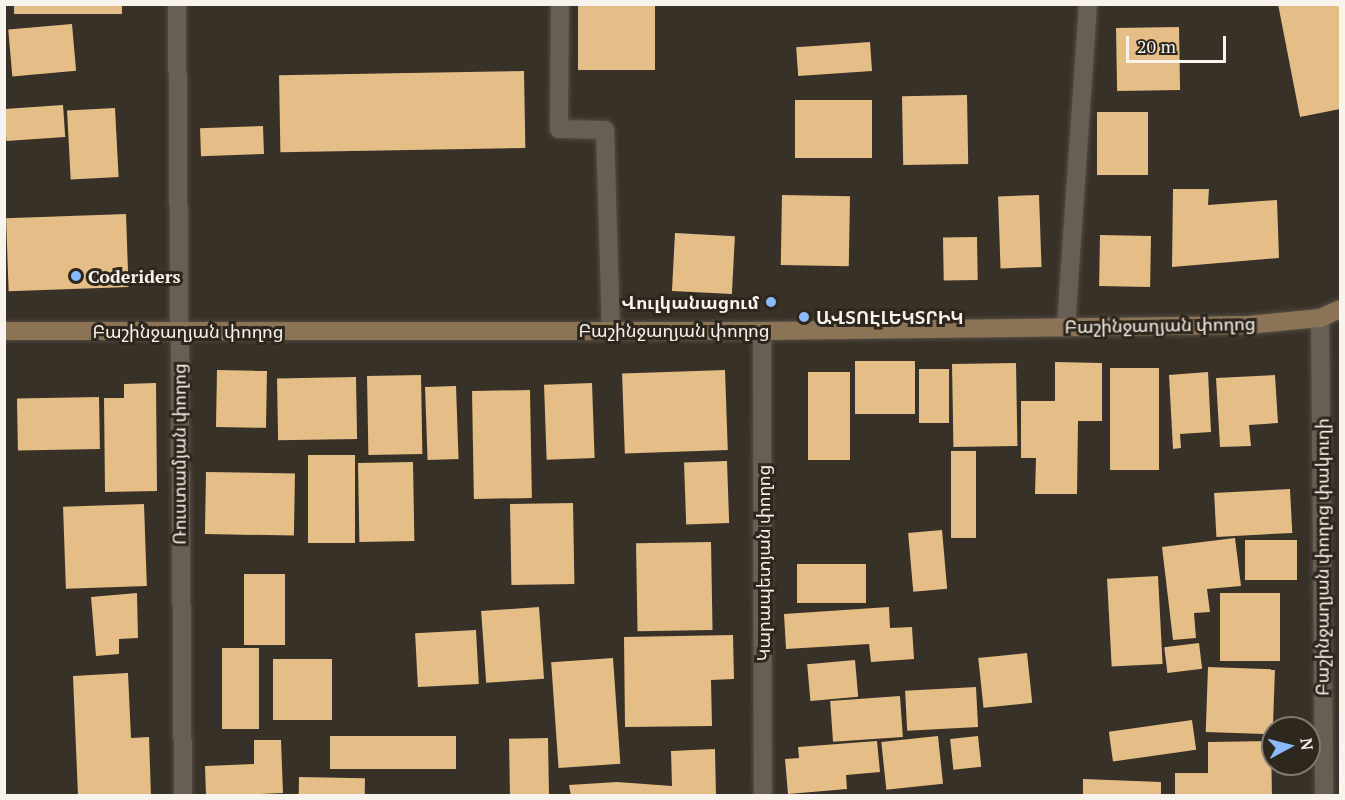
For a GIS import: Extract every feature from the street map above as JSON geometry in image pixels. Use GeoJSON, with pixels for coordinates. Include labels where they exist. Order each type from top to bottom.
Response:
{"type":"FeatureCollection","features":[{"type":"Feature","properties":{"kind":"main road","name":"Բաշինջաղյան փողոց"},"geometry":{"type":"LineString","coordinates":[[4,331],[611,329],[762,331],[1248,325],[1320,318],[1341,309]]}},
{"type":"Feature","properties":{"kind":"street","name":"Ռուստամյան փողոց"},"geometry":{"type":"LineString","coordinates":[[177,4],[183,795]]}},
{"type":"Feature","properties":{"kind":"street"},"geometry":{"type":"LineString","coordinates":[[560,4],[559,129],[605,130],[611,329]]}},
{"type":"Feature","properties":{"kind":"street"},"geometry":{"type":"LineString","coordinates":[[1066,327],[1088,4]]}},
{"type":"Feature","properties":{"kind":"street","name":"Բաշինջաղյան փողոց փակուղի"},"geometry":{"type":"LineString","coordinates":[[1320,318],[1324,795]]}},
{"type":"Feature","properties":{"kind":"street","name":"Կարապետյան փողոց"},"geometry":{"type":"LineString","coordinates":[[762,331],[763,795]]}},
{"type":"Feature","properties":{"kind":"building"},"geometry":{"type":"Polygon","coordinates":[[[14,4],[122,4],[122,14],[14,14],[14,4]]]}},
{"type":"Feature","properties":{"kind":"building"},"geometry":{"type":"Polygon","coordinates":[[[578,4],[655,4],[655,70],[578,70],[578,4]]]}},
{"type":"Feature","properties":{"kind":"building"},"geometry":{"type":"Polygon","coordinates":[[[1278,4],[1339,4],[1340,109],[1300,117],[1278,4]]]}},
{"type":"Feature","properties":{"kind":"building"},"geometry":{"type":"Polygon","coordinates":[[[72,24],[76,71],[12,76],[8,30],[72,24]]]}},
{"type":"Feature","properties":{"kind":"building"},"geometry":{"type":"Polygon","coordinates":[[[1179,27],[1180,90],[1117,91],[1116,28],[1179,27]]]}},
{"type":"Feature","properties":{"kind":"building"},"geometry":{"type":"Polygon","coordinates":[[[870,42],[872,71],[798,76],[796,47],[870,42]]]}},
{"type":"Feature","properties":{"kind":"building"},"geometry":{"type":"Polygon","coordinates":[[[524,71],[525,148],[280,152],[279,75],[524,71]]]}},
{"type":"Feature","properties":{"kind":"building"},"geometry":{"type":"Polygon","coordinates":[[[967,95],[968,164],[903,165],[902,96],[967,95]]]}},
{"type":"Feature","properties":{"kind":"building"},"geometry":{"type":"Polygon","coordinates":[[[795,100],[872,100],[872,158],[795,158],[795,100]]]}},
{"type":"Feature","properties":{"kind":"building"},"geometry":{"type":"Polygon","coordinates":[[[63,105],[65,137],[6,141],[4,109],[63,105]]]}},
{"type":"Feature","properties":{"kind":"building"},"geometry":{"type":"Polygon","coordinates":[[[115,108],[119,177],[71,179],[67,111],[115,108]]]}},
{"type":"Feature","properties":{"kind":"building"},"geometry":{"type":"Polygon","coordinates":[[[1097,112],[1148,112],[1148,175],[1097,175],[1097,112]]]}},
{"type":"Feature","properties":{"kind":"building"},"geometry":{"type":"Polygon","coordinates":[[[263,126],[264,154],[201,156],[200,128],[263,126]]]}},
{"type":"Feature","properties":{"kind":"building"},"geometry":{"type":"Polygon","coordinates":[[[1173,189],[1209,189],[1208,205],[1277,200],[1279,258],[1172,267],[1173,189]]]}},
{"type":"Feature","properties":{"kind":"building"},"geometry":{"type":"Polygon","coordinates":[[[782,195],[850,196],[849,266],[781,265],[782,195]]]}},
{"type":"Feature","properties":{"kind":"building"},"geometry":{"type":"Polygon","coordinates":[[[1039,195],[1042,267],[1001,268],[998,196],[1039,195]]]}},
{"type":"Feature","properties":{"kind":"building"},"geometry":{"type":"Polygon","coordinates":[[[126,214],[129,287],[9,291],[6,218],[126,214]]]}},
{"type":"Feature","properties":{"kind":"building"},"geometry":{"type":"Polygon","coordinates":[[[675,233],[735,236],[732,294],[672,291],[675,233]]]}},
{"type":"Feature","properties":{"kind":"building"},"geometry":{"type":"Polygon","coordinates":[[[1100,235],[1151,236],[1150,287],[1099,286],[1100,235]]]}},
{"type":"Feature","properties":{"kind":"building"},"geometry":{"type":"Polygon","coordinates":[[[977,237],[978,280],[944,281],[943,238],[977,237]]]}},
{"type":"Feature","properties":{"kind":"building"},"geometry":{"type":"Polygon","coordinates":[[[855,361],[915,361],[915,414],[855,414],[855,361]]]}},
{"type":"Feature","properties":{"kind":"building"},"geometry":{"type":"Polygon","coordinates":[[[1055,362],[1102,363],[1102,421],[1078,421],[1077,494],[1035,494],[1036,458],[1021,458],[1021,401],[1055,401],[1055,362]]]}},
{"type":"Feature","properties":{"kind":"building"},"geometry":{"type":"Polygon","coordinates":[[[1016,363],[1017,446],[953,447],[952,364],[1016,363]]]}},
{"type":"Feature","properties":{"kind":"building"},"geometry":{"type":"Polygon","coordinates":[[[1110,368],[1159,368],[1159,470],[1110,470],[1110,368]]]}},
{"type":"Feature","properties":{"kind":"building"},"geometry":{"type":"Polygon","coordinates":[[[919,369],[949,369],[949,423],[919,423],[919,369]]]}},
{"type":"Feature","properties":{"kind":"building"},"geometry":{"type":"Polygon","coordinates":[[[217,370],[267,371],[266,428],[216,427],[217,370]]]}},
{"type":"Feature","properties":{"kind":"building"},"geometry":{"type":"Polygon","coordinates":[[[725,370],[728,450],[625,454],[622,374],[725,370]]]}},
{"type":"Feature","properties":{"kind":"building"},"geometry":{"type":"Polygon","coordinates":[[[808,372],[850,372],[850,460],[808,460],[808,372]]]}},
{"type":"Feature","properties":{"kind":"building"},"geometry":{"type":"Polygon","coordinates":[[[1208,372],[1211,432],[1180,434],[1181,448],[1173,449],[1169,375],[1208,372]]]}},
{"type":"Feature","properties":{"kind":"building"},"geometry":{"type":"Polygon","coordinates":[[[421,375],[422,454],[368,455],[367,376],[421,375]]]}},
{"type":"Feature","properties":{"kind":"building"},"geometry":{"type":"Polygon","coordinates":[[[1275,375],[1278,423],[1249,425],[1251,446],[1220,447],[1216,378],[1275,375]]]}},
{"type":"Feature","properties":{"kind":"building"},"geometry":{"type":"Polygon","coordinates":[[[356,377],[357,439],[278,440],[277,378],[356,377]]]}},
{"type":"Feature","properties":{"kind":"building"},"geometry":{"type":"Polygon","coordinates":[[[156,383],[157,491],[105,492],[104,398],[124,398],[124,384],[156,383]]]}},
{"type":"Feature","properties":{"kind":"building"},"geometry":{"type":"Polygon","coordinates":[[[592,383],[595,458],[547,460],[544,385],[592,383]]]}},
{"type":"Feature","properties":{"kind":"building"},"geometry":{"type":"Polygon","coordinates":[[[456,386],[459,459],[428,460],[425,387],[456,386]]]}},
{"type":"Feature","properties":{"kind":"building"},"geometry":{"type":"Polygon","coordinates":[[[530,390],[532,498],[474,499],[472,391],[530,390]]]}},
{"type":"Feature","properties":{"kind":"building"},"geometry":{"type":"Polygon","coordinates":[[[99,397],[100,449],[18,450],[17,398],[99,397]]]}},
{"type":"Feature","properties":{"kind":"building"},"geometry":{"type":"Polygon","coordinates":[[[951,451],[976,451],[976,538],[951,538],[951,451]]]}},
{"type":"Feature","properties":{"kind":"building"},"geometry":{"type":"Polygon","coordinates":[[[308,455],[355,455],[355,543],[308,543],[308,455]]]}},
{"type":"Feature","properties":{"kind":"building"},"geometry":{"type":"Polygon","coordinates":[[[727,461],[729,523],[686,524],[684,463],[727,461]]]}},
{"type":"Feature","properties":{"kind":"building"},"geometry":{"type":"Polygon","coordinates":[[[413,462],[414,541],[359,542],[358,463],[413,462]]]}},
{"type":"Feature","properties":{"kind":"building"},"geometry":{"type":"Polygon","coordinates":[[[206,472],[295,474],[294,536],[205,534],[206,472]]]}},
{"type":"Feature","properties":{"kind":"building"},"geometry":{"type":"Polygon","coordinates":[[[1290,489],[1292,533],[1216,537],[1214,493],[1290,489]]]}},
{"type":"Feature","properties":{"kind":"building"},"geometry":{"type":"Polygon","coordinates":[[[573,503],[574,584],[511,585],[510,504],[573,503]]]}},
{"type":"Feature","properties":{"kind":"building"},"geometry":{"type":"Polygon","coordinates":[[[144,504],[147,586],[66,589],[63,507],[144,504]]]}},
{"type":"Feature","properties":{"kind":"building"},"geometry":{"type":"Polygon","coordinates":[[[942,530],[947,589],[913,592],[908,533],[942,530]]]}},
{"type":"Feature","properties":{"kind":"building"},"geometry":{"type":"Polygon","coordinates":[[[1235,538],[1241,586],[1207,589],[1210,612],[1194,613],[1196,638],[1173,640],[1162,547],[1235,538]]]}},
{"type":"Feature","properties":{"kind":"building"},"geometry":{"type":"Polygon","coordinates":[[[1245,540],[1297,540],[1297,580],[1245,580],[1245,540]]]}},
{"type":"Feature","properties":{"kind":"building"},"geometry":{"type":"Polygon","coordinates":[[[711,542],[713,630],[638,631],[636,543],[711,542]]]}},
{"type":"Feature","properties":{"kind":"building"},"geometry":{"type":"Polygon","coordinates":[[[797,564],[866,564],[866,603],[797,603],[797,564]]]}},
{"type":"Feature","properties":{"kind":"building"},"geometry":{"type":"Polygon","coordinates":[[[244,574],[285,574],[285,645],[244,645],[244,574]]]}},
{"type":"Feature","properties":{"kind":"building"},"geometry":{"type":"Polygon","coordinates":[[[1158,576],[1163,664],[1112,667],[1107,579],[1158,576]]]}},
{"type":"Feature","properties":{"kind":"building"},"geometry":{"type":"Polygon","coordinates":[[[137,593],[138,638],[119,639],[119,654],[96,656],[91,597],[137,593]]]}},
{"type":"Feature","properties":{"kind":"building"},"geometry":{"type":"Polygon","coordinates":[[[1220,593],[1280,593],[1280,661],[1220,661],[1220,593]]]}},
{"type":"Feature","properties":{"kind":"building"},"geometry":{"type":"Polygon","coordinates":[[[539,607],[544,679],[486,683],[481,611],[539,607]]]}},
{"type":"Feature","properties":{"kind":"building"},"geometry":{"type":"Polygon","coordinates":[[[889,607],[890,628],[912,627],[914,659],[871,662],[869,644],[786,649],[784,614],[889,607]]]}},
{"type":"Feature","properties":{"kind":"building"},"geometry":{"type":"Polygon","coordinates":[[[476,630],[479,684],[418,687],[415,633],[476,630]]]}},
{"type":"Feature","properties":{"kind":"building"},"geometry":{"type":"Polygon","coordinates":[[[733,635],[734,679],[711,680],[712,726],[625,727],[624,637],[733,635]]]}},
{"type":"Feature","properties":{"kind":"building"},"geometry":{"type":"Polygon","coordinates":[[[1199,643],[1202,669],[1167,673],[1164,647],[1199,643]]]}},
{"type":"Feature","properties":{"kind":"building"},"geometry":{"type":"Polygon","coordinates":[[[222,648],[259,648],[259,729],[222,729],[222,648]]]}},
{"type":"Feature","properties":{"kind":"building"},"geometry":{"type":"Polygon","coordinates":[[[1027,653],[1032,703],[983,708],[978,658],[1027,653]]]}},
{"type":"Feature","properties":{"kind":"building"},"geometry":{"type":"Polygon","coordinates":[[[613,658],[620,764],[559,768],[551,662],[613,658]]]}},
{"type":"Feature","properties":{"kind":"building"},"geometry":{"type":"Polygon","coordinates":[[[273,659],[332,659],[332,720],[273,720],[273,659]]]}},
{"type":"Feature","properties":{"kind":"building"},"geometry":{"type":"Polygon","coordinates":[[[855,660],[858,697],[810,701],[807,664],[855,660]]]}},
{"type":"Feature","properties":{"kind":"building"},"geometry":{"type":"Polygon","coordinates":[[[1208,667],[1275,669],[1273,716],[1261,716],[1261,734],[1206,732],[1208,667]]]}},
{"type":"Feature","properties":{"kind":"building"},"geometry":{"type":"Polygon","coordinates":[[[128,673],[131,738],[149,737],[151,796],[78,796],[73,676],[128,673]]]}},
{"type":"Feature","properties":{"kind":"building"},"geometry":{"type":"Polygon","coordinates":[[[976,687],[978,727],[907,731],[905,691],[976,687]]]}},
{"type":"Feature","properties":{"kind":"building"},"geometry":{"type":"Polygon","coordinates":[[[900,696],[903,737],[833,742],[830,701],[900,696]]]}},
{"type":"Feature","properties":{"kind":"building"},"geometry":{"type":"Polygon","coordinates":[[[1192,720],[1196,750],[1113,761],[1109,732],[1192,720]]]}},
{"type":"Feature","properties":{"kind":"building"},"geometry":{"type":"Polygon","coordinates":[[[330,736],[456,736],[456,769],[330,769],[330,736]]]}},
{"type":"Feature","properties":{"kind":"building"},"geometry":{"type":"Polygon","coordinates":[[[938,736],[943,784],[886,790],[881,742],[938,736]]]}},
{"type":"Feature","properties":{"kind":"building"},"geometry":{"type":"Polygon","coordinates":[[[978,736],[981,767],[953,770],[950,739],[978,736]]]}},
{"type":"Feature","properties":{"kind":"building"},"geometry":{"type":"Polygon","coordinates":[[[548,738],[549,796],[510,796],[509,739],[548,738]]]}},
{"type":"Feature","properties":{"kind":"building"},"geometry":{"type":"Polygon","coordinates":[[[254,740],[281,740],[283,793],[206,796],[205,766],[254,764],[254,740]]]}},
{"type":"Feature","properties":{"kind":"building"},"geometry":{"type":"Polygon","coordinates":[[[877,741],[880,772],[846,775],[847,789],[788,794],[785,759],[799,758],[798,747],[877,741]]]}},
{"type":"Feature","properties":{"kind":"building"},"geometry":{"type":"Polygon","coordinates":[[[1261,741],[1261,776],[1272,776],[1272,796],[1175,796],[1175,773],[1208,773],[1208,742],[1261,741]]]}},
{"type":"Feature","properties":{"kind":"building"},"geometry":{"type":"Polygon","coordinates":[[[715,749],[716,796],[571,796],[569,785],[617,782],[672,786],[671,751],[715,749]]]}},
{"type":"Feature","properties":{"kind":"building"},"geometry":{"type":"Polygon","coordinates":[[[299,777],[365,778],[365,796],[299,796],[299,777]]]}},
{"type":"Feature","properties":{"kind":"building"},"geometry":{"type":"Polygon","coordinates":[[[1083,779],[1161,782],[1161,796],[1083,796],[1083,779]]]}},
{"type":"Feature","properties":{"kind":"place","name":"Coderiders"},"geometry":{"type":"Point","coordinates":[76,276]}},
{"type":"Feature","properties":{"kind":"place","name":"Վուլկանացում"},"geometry":{"type":"Point","coordinates":[771,302]}},
{"type":"Feature","properties":{"kind":"place","name":"ԱՎՏՈԷԼԵԿՏՐԻԿ"},"geometry":{"type":"Point","coordinates":[804,317]}}]}
